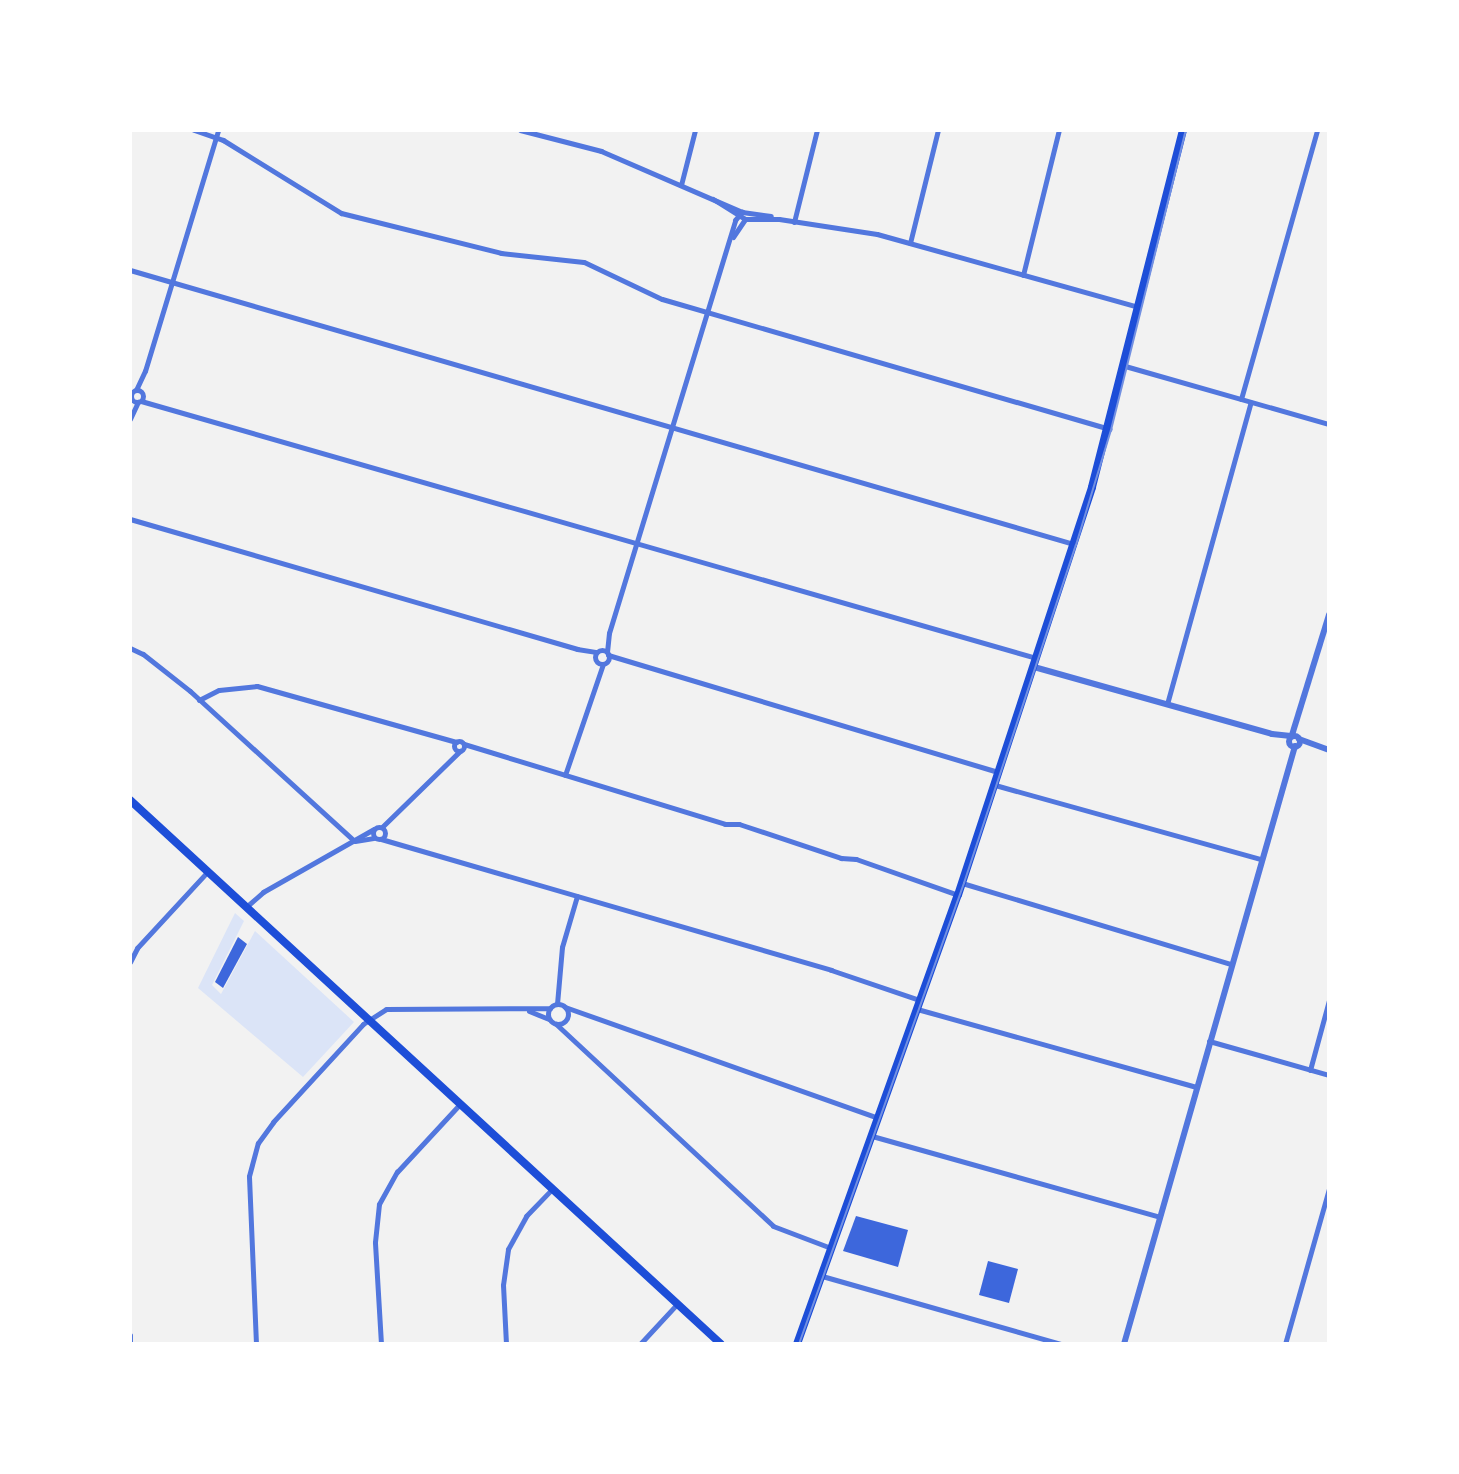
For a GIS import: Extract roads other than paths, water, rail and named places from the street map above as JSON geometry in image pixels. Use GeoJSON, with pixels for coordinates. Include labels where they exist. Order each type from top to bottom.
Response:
{"type":"FeatureCollection","features":[{"type":"Feature","properties":{"kind":"main road"},"geometry":{"type":"LineString","coordinates":[[797,1344],[958,895],[1074,544],[1109,429],[1183,130]]}},
{"type":"Feature","properties":{"kind":"main road"},"geometry":{"type":"LineString","coordinates":[[130,800],[721,1344]]}},
{"type":"Feature","properties":{"kind":"street"},"geometry":{"type":"LineString","coordinates":[[194,130],[217,134],[341,213],[501,253],[584,262],[644,292],[709,313],[1109,429]]}},
{"type":"Feature","properties":{"kind":"street"},"geometry":{"type":"LineString","coordinates":[[520,130],[601,151],[713,199],[745,219],[779,219]]}},
{"type":"Feature","properties":{"kind":"street"},"geometry":{"type":"LineString","coordinates":[[681,185],[695,130]]}},
{"type":"Feature","properties":{"kind":"street"},"geometry":{"type":"LineString","coordinates":[[794,222],[817,130]]}},
{"type":"Feature","properties":{"kind":"street"},"geometry":{"type":"LineString","coordinates":[[910,243],[938,130]]}},
{"type":"Feature","properties":{"kind":"street"},"geometry":{"type":"LineString","coordinates":[[1023,275],[1059,130]]}},
{"type":"Feature","properties":{"kind":"street"},"geometry":{"type":"LineString","coordinates":[[1241,399],[1317,130]]}},
{"type":"Feature","properties":{"kind":"street"},"geometry":{"type":"LineString","coordinates":[[130,417],[217,134]]}},
{"type":"Feature","properties":{"kind":"street"},"geometry":{"type":"LineString","coordinates":[[740,214],[910,243],[1140,308]]}},
{"type":"Feature","properties":{"kind":"street"},"geometry":{"type":"LineString","coordinates":[[565,775],[740,214]]}},
{"type":"Feature","properties":{"kind":"street"},"geometry":{"type":"LineString","coordinates":[[731,242],[745,219]]}},
{"type":"Feature","properties":{"kind":"street"},"geometry":{"type":"LineString","coordinates":[[130,270],[1074,544]]}},
{"type":"Feature","properties":{"kind":"street"},"geometry":{"type":"LineString","coordinates":[[1125,366],[1329,424]]}},
{"type":"Feature","properties":{"kind":"street"},"geometry":{"type":"LineString","coordinates":[[136,396],[637,542],[1167,704],[1329,750]]}},
{"type":"Feature","properties":{"kind":"street"},"geometry":{"type":"LineString","coordinates":[[1167,704],[1251,402]]}},
{"type":"Feature","properties":{"kind":"street"},"geometry":{"type":"LineString","coordinates":[[130,519],[1000,772]]}},
{"type":"Feature","properties":{"kind":"street"},"geometry":{"type":"LineString","coordinates":[[1124,1344],[1329,615]]}},
{"type":"Feature","properties":{"kind":"street"},"geometry":{"type":"LineString","coordinates":[[130,648],[147,657],[199,700],[354,841],[378,838],[831,970],[919,1004],[1196,1087]]}},
{"type":"Feature","properties":{"kind":"street"},"geometry":{"type":"LineString","coordinates":[[199,700],[219,690],[257,686],[725,824],[739,824],[844,859],[856,859],[958,895]]}},
{"type":"Feature","properties":{"kind":"street"},"geometry":{"type":"LineString","coordinates":[[378,838],[459,747]]}},
{"type":"Feature","properties":{"kind":"street"},"geometry":{"type":"LineString","coordinates":[[995,785],[1260,859]]}},
{"type":"Feature","properties":{"kind":"street"},"geometry":{"type":"LineString","coordinates":[[374,829],[378,838]]}},
{"type":"Feature","properties":{"kind":"street"},"geometry":{"type":"LineString","coordinates":[[246,907],[263,892],[374,829],[384,830],[399,844]]}},
{"type":"Feature","properties":{"kind":"street"},"geometry":{"type":"LineString","coordinates":[[130,962],[137,948],[208,871]]}},
{"type":"Feature","properties":{"kind":"street"},"geometry":{"type":"LineString","coordinates":[[962,883],[1231,964]]}},
{"type":"Feature","properties":{"kind":"street"},"geometry":{"type":"LineString","coordinates":[[256,1344],[248,1185],[254,1153],[273,1122],[370,1020],[393,1008],[528,1010],[550,1008],[557,1004],[562,947],[577,896]]}},
{"type":"Feature","properties":{"kind":"street"},"geometry":{"type":"LineString","coordinates":[[561,984],[566,1009],[564,1023],[574,1043]]}},
{"type":"Feature","properties":{"kind":"street"},"geometry":{"type":"LineString","coordinates":[[1310,1070],[1329,1000]]}},
{"type":"Feature","properties":{"kind":"street"},"geometry":{"type":"LineString","coordinates":[[557,1004],[878,1118]]}},
{"type":"Feature","properties":{"kind":"street"},"geometry":{"type":"LineString","coordinates":[[549,1019],[550,1008]]}},
{"type":"Feature","properties":{"kind":"street"},"geometry":{"type":"LineString","coordinates":[[528,1010],[556,1024],[773,1226],[831,1248]]}},
{"type":"Feature","properties":{"kind":"street"},"geometry":{"type":"LineString","coordinates":[[556,1024],[564,1023]]}},
{"type":"Feature","properties":{"kind":"street"},"geometry":{"type":"LineString","coordinates":[[1209,1041],[1329,1075]]}},
{"type":"Feature","properties":{"kind":"street"},"geometry":{"type":"LineString","coordinates":[[381,1344],[375,1242],[379,1204],[397,1172],[460,1104]]}},
{"type":"Feature","properties":{"kind":"street"},"geometry":{"type":"LineString","coordinates":[[871,1136],[1160,1217]]}},
{"type":"Feature","properties":{"kind":"street"},"geometry":{"type":"LineString","coordinates":[[506,1344],[503,1273],[508,1249],[526,1216],[552,1188]]}},
{"type":"Feature","properties":{"kind":"street"},"geometry":{"type":"LineString","coordinates":[[1285,1344],[1329,1188]]}},
{"type":"Feature","properties":{"kind":"street"},"geometry":{"type":"LineString","coordinates":[[822,1276],[1061,1344]]}},
{"type":"Feature","properties":{"kind":"street"},"geometry":{"type":"LineString","coordinates":[[640,1344],[678,1304]]}},
{"type":"Feature","properties":{"kind":"street"},"geometry":{"type":"LineString","coordinates":[[130,1335],[130,1344]]}},
{"type":"Feature","properties":{"kind":"tram line"},"geometry":{"type":"LineString","coordinates":[[799,1344],[964,883],[1076,545],[1111,430],[1186,130]]}}]}
